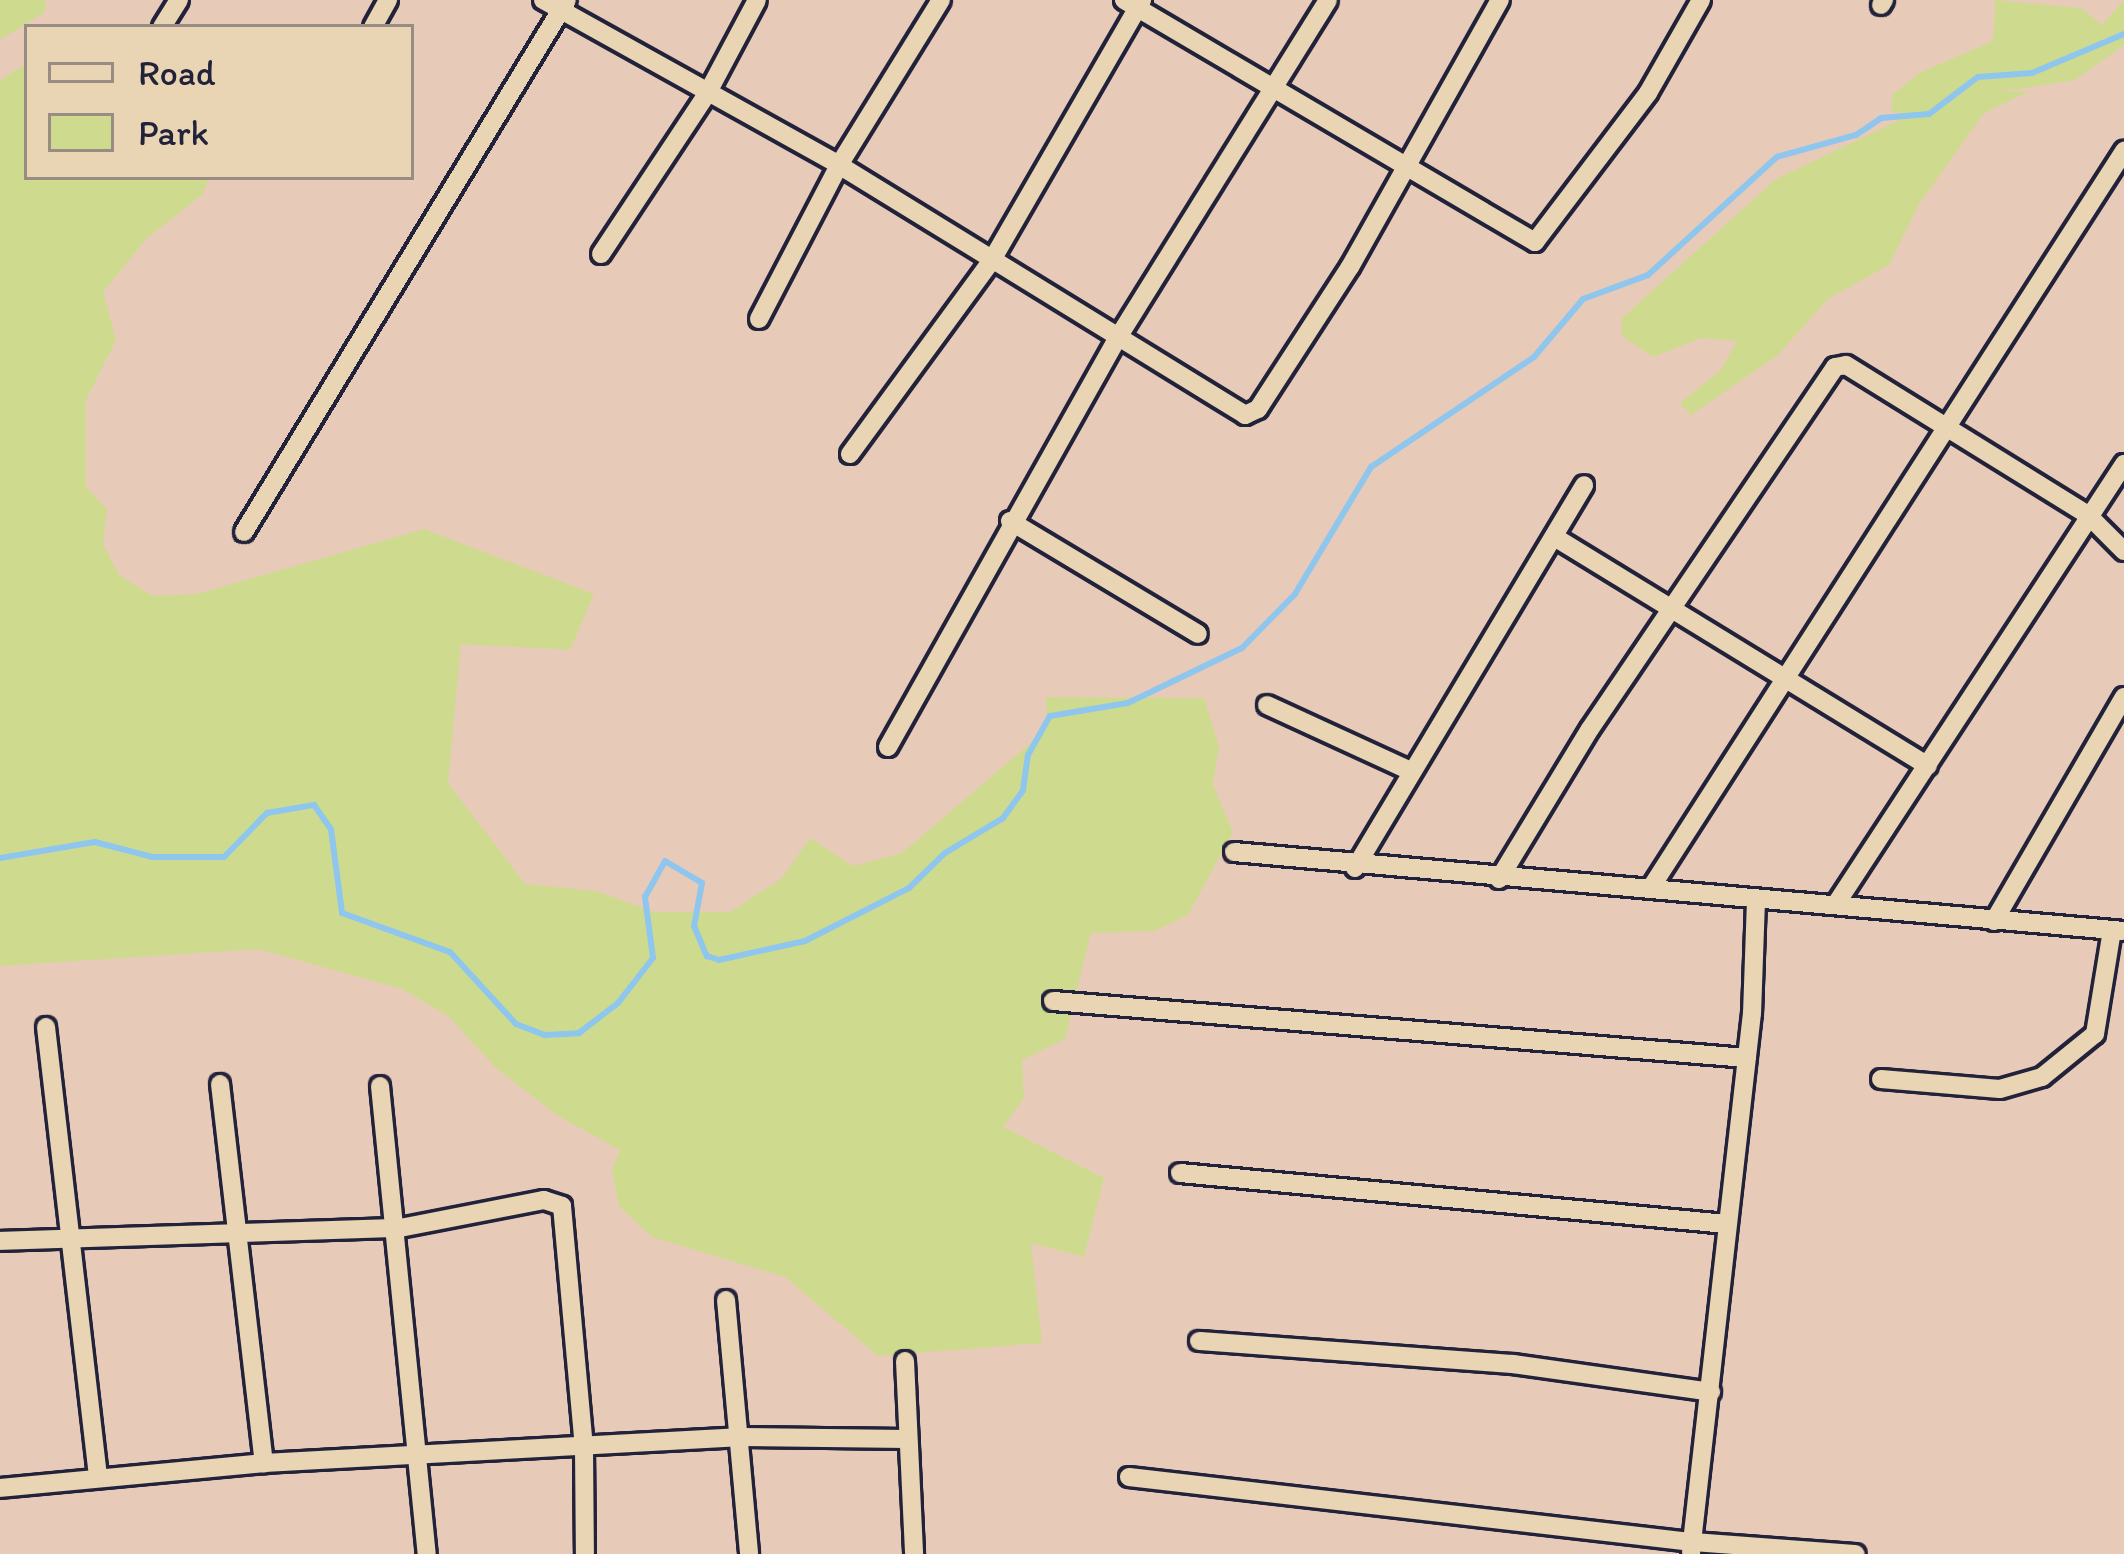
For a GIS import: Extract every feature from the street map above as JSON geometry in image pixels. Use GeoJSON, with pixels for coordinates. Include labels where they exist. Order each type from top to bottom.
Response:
{"type":"FeatureCollection","features":[{"type":"Feature","properties":{"kind":"street"},"geometry":{"type":"LineString","coordinates":[[601,254],[707,94],[758,0]]}},
{"type":"Feature","properties":{"kind":"street"},"geometry":{"type":"LineString","coordinates":[[758,319],[839,166],[941,0]]}},
{"type":"Feature","properties":{"kind":"street"},"geometry":{"type":"LineString","coordinates":[[888,747],[1010,521],[1117,339],[1276,91],[1328,0]]}},
{"type":"Feature","properties":{"kind":"street"},"geometry":{"type":"LineString","coordinates":[[244,532],[557,4],[839,166],[1117,339],[1252,415],[1350,267],[1403,164],[1500,0]]}},
{"type":"Feature","properties":{"kind":"street"},"geometry":{"type":"LineString","coordinates":[[850,454],[992,260],[1135,2],[1276,91],[1535,242],[1648,93],[1701,0]]}},
{"type":"Feature","properties":{"kind":"street"},"geometry":{"type":"LineString","coordinates":[[1652,886],[1791,677],[2124,152]]}},
{"type":"Feature","properties":{"kind":"street"},"geometry":{"type":"LineString","coordinates":[[1498,879],[1671,605],[1835,367],[1846,365],[2088,515],[2124,551]]}},
{"type":"Feature","properties":{"kind":"street"},"geometry":{"type":"LineString","coordinates":[[1836,904],[2124,464]]}},
{"type":"Feature","properties":{"kind":"street"},"geometry":{"type":"LineString","coordinates":[[1355,868],[1408,770],[1556,538],[1584,485]]}},
{"type":"Feature","properties":{"kind":"street"},"geometry":{"type":"LineString","coordinates":[[1010,521],[1198,634]]}},
{"type":"Feature","properties":{"kind":"street"},"geometry":{"type":"LineString","coordinates":[[1556,538],[1791,677],[1928,766]]}},
{"type":"Feature","properties":{"kind":"street"},"geometry":{"type":"LineString","coordinates":[[1994,921],[2124,697]]}},
{"type":"Feature","properties":{"kind":"street"},"geometry":{"type":"LineString","coordinates":[[1267,705],[1408,770]]}},
{"type":"Feature","properties":{"kind":"street"},"geometry":{"type":"LineString","coordinates":[[1234,852],[1355,868],[1652,886],[1756,900],[2118,930],[2095,1034],[2042,1077],[2000,1089],[1881,1078]]}},
{"type":"Feature","properties":{"kind":"street"},"geometry":{"type":"LineString","coordinates":[[1691,1548],[1747,1058],[1756,900]]}},
{"type":"Feature","properties":{"kind":"street"},"geometry":{"type":"LineString","coordinates":[[1053,1001],[1747,1058]]}},
{"type":"Feature","properties":{"kind":"street"},"geometry":{"type":"LineString","coordinates":[[46,1027],[74,1237],[98,1476]]}},
{"type":"Feature","properties":{"kind":"street"},"geometry":{"type":"LineString","coordinates":[[220,1084],[233,1235],[264,1463]]}},
{"type":"Feature","properties":{"kind":"street"},"geometry":{"type":"LineString","coordinates":[[380,1086],[400,1228],[423,1461],[427,1554]]}},
{"type":"Feature","properties":{"kind":"street"},"geometry":{"type":"LineString","coordinates":[[1180,1173],[1726,1224]]}},
{"type":"Feature","properties":{"kind":"street"},"geometry":{"type":"LineString","coordinates":[[0,1241],[233,1235],[335,1224],[400,1228],[544,1200],[562,1206],[584,1449],[585,1554]]}},
{"type":"Feature","properties":{"kind":"street"},"geometry":{"type":"LineString","coordinates":[[726,1300],[749,1554]]}},
{"type":"Feature","properties":{"kind":"street"},"geometry":{"type":"LineString","coordinates":[[1199,1341],[1513,1364],[1711,1392]]}},
{"type":"Feature","properties":{"kind":"street"},"geometry":{"type":"LineString","coordinates":[[905,1361],[914,1554]]}},
{"type":"Feature","properties":{"kind":"street"},"geometry":{"type":"LineString","coordinates":[[0,1488],[264,1463],[423,1461],[742,1437],[907,1439]]}},
{"type":"Feature","properties":{"kind":"street"},"geometry":{"type":"LineString","coordinates":[[1129,1477],[1691,1548],[1856,1554]]}},
{"type":"Feature","properties":{"kind":"green space"},"geometry":{"type":"Polygon","coordinates":[[[0,0],[46,0],[45,12],[0,40],[0,0]]]}},
{"type":"Feature","properties":{"kind":"green space"},"geometry":{"type":"Polygon","coordinates":[[[1995,0],[2081,8],[2102,25],[2124,0],[2124,45],[2075,80],[1998,92],[2030,91],[1984,113],[1919,204],[1889,265],[1828,299],[1778,355],[1691,415],[1680,403],[1721,370],[1737,341],[1702,338],[1653,357],[1622,336],[1621,319],[1776,179],[1910,115],[1891,111],[1893,94],[1919,73],[1993,41],[1995,0]]]}},
{"type":"Feature","properties":{"kind":"green space"},"geometry":{"type":"Polygon","coordinates":[[[24,65],[24,180],[209,180],[202,195],[147,238],[103,292],[116,340],[86,400],[86,487],[107,509],[103,544],[119,575],[153,596],[197,594],[424,529],[594,594],[570,650],[461,644],[448,783],[525,884],[596,891],[655,912],[730,912],[781,879],[810,838],[853,866],[902,853],[1047,729],[1046,697],[1204,698],[1219,746],[1213,785],[1233,832],[1188,915],[1154,931],[1091,933],[1065,1039],[1022,1060],[1024,1098],[1003,1127],[1104,1178],[1084,1257],[1031,1243],[1042,1343],[878,1356],[785,1277],[652,1237],[619,1206],[612,1169],[620,1150],[558,1116],[496,1068],[448,1016],[402,989],[258,949],[0,966],[0,80],[24,65]]]}},
{"type":"Feature","properties":{"kind":"waterway"},"geometry":{"type":"LineString","coordinates":[[0,858],[95,842],[152,857],[224,857],[267,813],[314,805],[331,829],[342,913],[450,952],[516,1024],[545,1035],[579,1033],[618,1003],[653,958],[645,897],[665,861],[702,883],[694,926],[707,956],[719,960],[805,941],[909,888],[945,853],[1003,818],[1023,790],[1028,755],[1050,716],[1128,703],[1242,648],[1295,594],[1371,467],[1534,357],[1583,299],[1648,275],[1777,157],[1856,135],[1881,118],[1929,114],[1978,77],[2032,73],[2124,34]]}}]}
